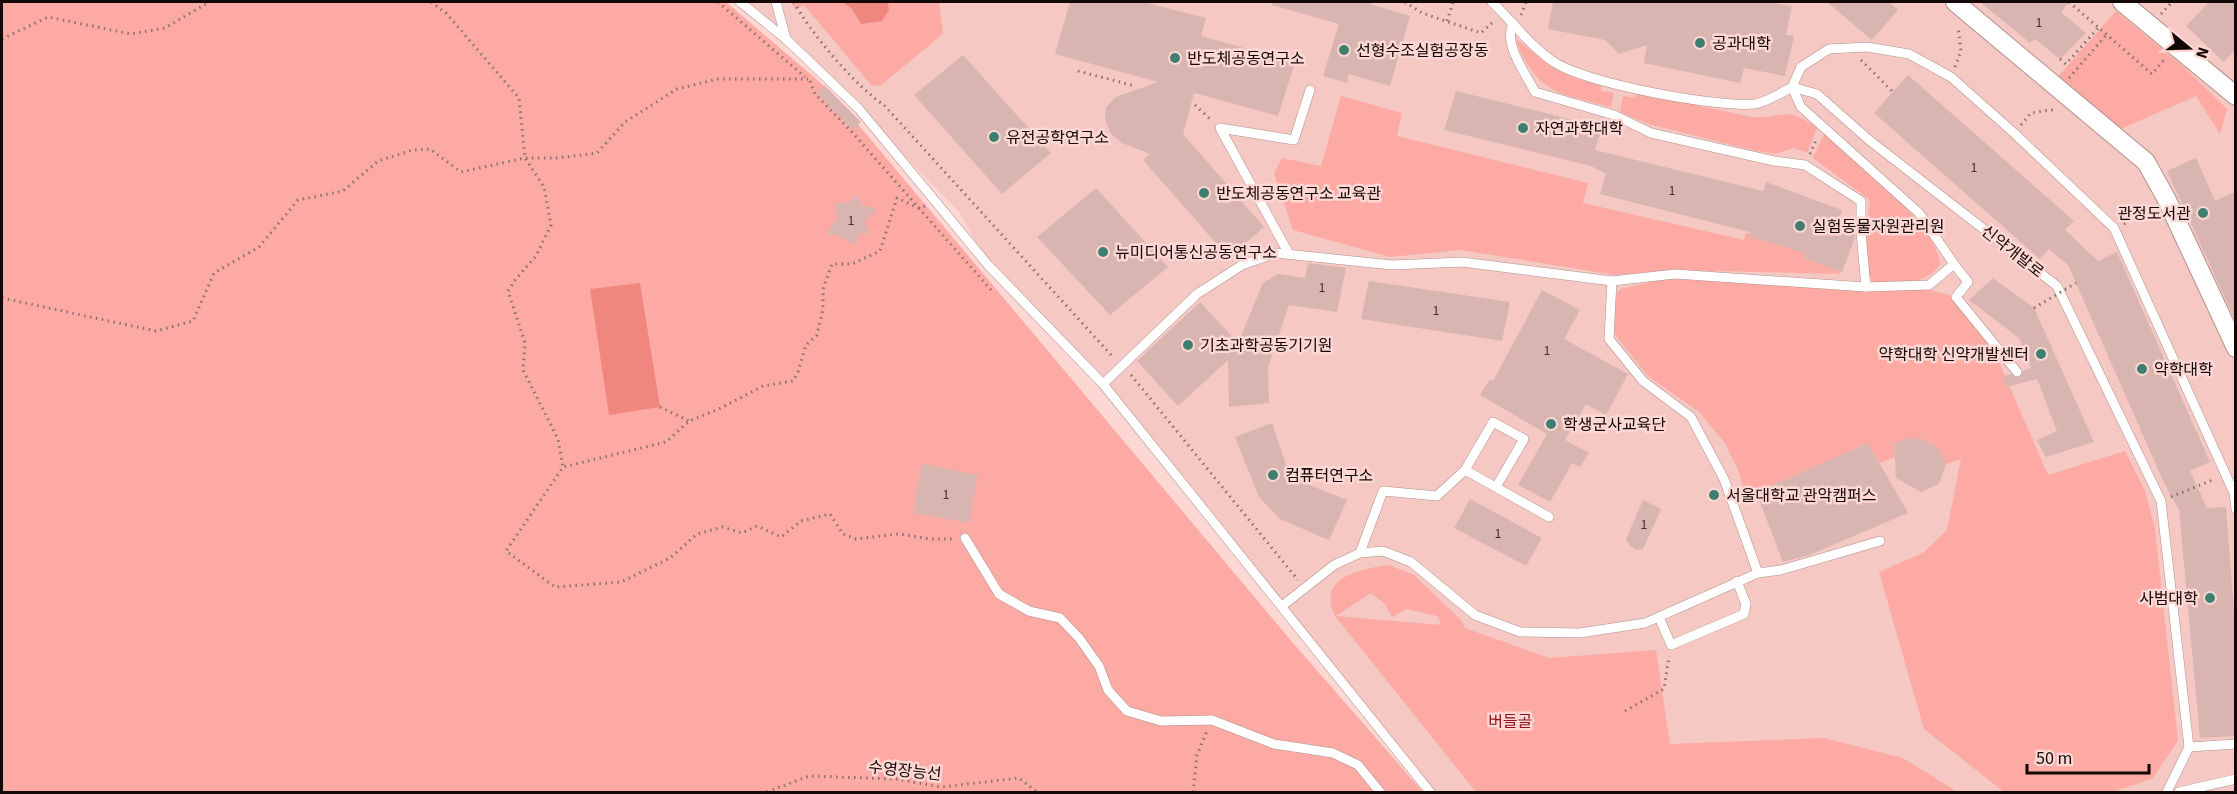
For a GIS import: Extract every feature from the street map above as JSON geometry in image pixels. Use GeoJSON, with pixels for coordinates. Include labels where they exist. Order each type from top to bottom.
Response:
{"type":"FeatureCollection","features":[{"type":"Feature","properties":{"kind":"street"},"geometry":{"type":"LineString","coordinates":[[1955,2],[2146,162],[2166,198],[2235,348]]}},
{"type":"Feature","properties":{"kind":"street"},"geometry":{"type":"LineString","coordinates":[[2122,2],[2235,96]]}},
{"type":"Feature","properties":{"kind":"lane"},"geometry":{"type":"LineString","coordinates":[[741,2],[786,39],[859,109],[988,265],[1103,384],[1430,792]]}},
{"type":"Feature","properties":{"kind":"lane"},"geometry":{"type":"LineString","coordinates":[[776,2],[786,39]]}},
{"type":"Feature","properties":{"kind":"lane"},"geometry":{"type":"LineString","coordinates":[[1492,2],[1527,40],[1555,63],[1602,81],[1667,95],[1732,105],[1757,104],[1792,87],[1801,67],[1829,49],[1868,47],[1909,54],[1951,77],[2114,228],[2234,493],[2235,509]]}},
{"type":"Feature","properties":{"kind":"lane"},"geometry":{"type":"LineString","coordinates":[[1513,23],[1509,32],[1510,44],[1535,92],[1614,115],[1651,133],[1774,161],[1805,165],[1862,201],[1861,233],[1866,287]]}},
{"type":"Feature","properties":{"kind":"lane"},"geometry":{"type":"LineString","coordinates":[[1792,87],[1801,107],[1919,213],[1968,282],[1956,297],[2017,372]]}},
{"type":"Feature","properties":{"kind":"lane","name":"신약개발로"},"geometry":{"type":"LineString","coordinates":[[1792,87],[1817,94],[1869,140],[2057,286],[2155,484],[2161,501],[2189,747]]}},
{"type":"Feature","properties":{"kind":"lane"},"geometry":{"type":"LineString","coordinates":[[1220,128],[1294,140],[1310,90]]}},
{"type":"Feature","properties":{"kind":"lane"},"geometry":{"type":"LineString","coordinates":[[1220,128],[1289,254]]}},
{"type":"Feature","properties":{"kind":"lane"},"geometry":{"type":"LineString","coordinates":[[1103,384],[1197,294],[1242,265],[1276,253],[1392,265],[1462,262],[1612,281],[1675,274],[1866,287],[1929,285],[1954,264]]}},
{"type":"Feature","properties":{"kind":"lane"},"geometry":{"type":"LineString","coordinates":[[1612,281],[1609,339],[1643,381],[1691,417],[1724,478],[1758,573]]}},
{"type":"Feature","properties":{"kind":"lane"},"geometry":{"type":"LineString","coordinates":[[1360,553],[1383,491],[1437,496],[1465,470],[1493,422],[1524,439],[1496,487]]}},
{"type":"Feature","properties":{"kind":"lane"},"geometry":{"type":"LineString","coordinates":[[1465,470],[1549,517]]}},
{"type":"Feature","properties":{"kind":"lane"},"geometry":{"type":"LineString","coordinates":[[964,538],[999,594],[1029,611],[1059,618],[1079,638],[1099,666],[1108,690],[1127,711],[1161,721],[1212,720],[1274,744],[1333,753],[1358,765],[1380,792]]}},
{"type":"Feature","properties":{"kind":"lane"},"geometry":{"type":"LineString","coordinates":[[1282,606],[1334,565],[1360,553],[1383,551],[1411,562],[1475,615],[1520,632],[1580,633],[1645,623],[1758,573],[1781,570],[1880,541]]}},
{"type":"Feature","properties":{"kind":"lane"},"geometry":{"type":"LineString","coordinates":[[1659,617],[1671,645],[1744,614],[1746,604],[1737,581]]}},
{"type":"Feature","properties":{"kind":"lane"},"geometry":{"type":"LineString","coordinates":[[2167,792],[2189,747],[2235,744]]}},
{"type":"Feature","properties":{"kind":"lane"},"geometry":{"type":"LineString","coordinates":[[2179,792],[2235,779]]}},
{"type":"Feature","properties":{"kind":"path"},"geometry":{"type":"LineString","coordinates":[[2,39],[48,17],[131,34],[165,28],[209,2]]}},
{"type":"Feature","properties":{"kind":"path"},"geometry":{"type":"LineString","coordinates":[[431,2],[446,12],[519,98],[525,158],[544,187],[551,225],[536,256],[514,280],[508,291],[525,343],[523,370],[558,439],[563,467]]}},
{"type":"Feature","properties":{"kind":"path"},"geometry":{"type":"LineString","coordinates":[[718,2],[807,79],[815,94],[990,290]]}},
{"type":"Feature","properties":{"kind":"path"},"geometry":{"type":"LineString","coordinates":[[794,2],[804,20],[869,94],[884,105],[1113,357]]}},
{"type":"Feature","properties":{"kind":"path"},"geometry":{"type":"LineString","coordinates":[[1405,2],[1422,13],[1480,33],[1504,13]]}},
{"type":"Feature","properties":{"kind":"path"},"geometry":{"type":"LineString","coordinates":[[1446,21],[1453,2]]}},
{"type":"Feature","properties":{"kind":"path"},"geometry":{"type":"LineString","coordinates":[[2069,2],[2152,74]]}},
{"type":"Feature","properties":{"kind":"path"},"geometry":{"type":"LineString","coordinates":[[1951,77],[1961,51],[1957,21]]}},
{"type":"Feature","properties":{"kind":"path"},"geometry":{"type":"LineString","coordinates":[[2060,59],[2066,64],[2099,27]]}},
{"type":"Feature","properties":{"kind":"path"},"geometry":{"type":"LineString","coordinates":[[2058,90],[2107,34]]}},
{"type":"Feature","properties":{"kind":"path"},"geometry":{"type":"LineString","coordinates":[[1849,49],[1893,92]]}},
{"type":"Feature","properties":{"kind":"path"},"geometry":{"type":"LineString","coordinates":[[1078,71],[1135,86]]}},
{"type":"Feature","properties":{"kind":"path"},"geometry":{"type":"LineString","coordinates":[[2,298],[156,331],[193,321],[214,273],[260,247],[298,200],[343,191],[378,161],[413,150],[430,150],[461,172],[525,158],[558,158],[597,153],[626,122],[677,89],[718,79],[829,79]]}},
{"type":"Feature","properties":{"kind":"path"},"geometry":{"type":"LineString","coordinates":[[1195,105],[1220,128]]}},
{"type":"Feature","properties":{"kind":"path"},"geometry":{"type":"LineString","coordinates":[[2014,133],[2031,113],[2077,106]]}},
{"type":"Feature","properties":{"kind":"path"},"geometry":{"type":"LineString","coordinates":[[1805,165],[1822,126]]}},
{"type":"Feature","properties":{"kind":"path"},"geometry":{"type":"LineString","coordinates":[[938,202],[919,208],[897,198],[880,251],[852,264],[832,264],[823,288],[823,309],[817,335],[806,345],[793,381],[763,386],[719,410],[689,421],[666,442],[563,467],[506,551],[555,587],[621,582],[670,558],[697,534],[722,527],[742,533],[758,526],[781,537],[801,521],[830,514],[843,534],[856,539],[899,534],[931,539],[964,538]]}},
{"type":"Feature","properties":{"kind":"path"},"geometry":{"type":"LineString","coordinates":[[2114,228],[2142,216],[2166,198]]}},
{"type":"Feature","properties":{"kind":"path"},"geometry":{"type":"LineString","coordinates":[[2034,308],[2076,283]]}},
{"type":"Feature","properties":{"kind":"path"},"geometry":{"type":"LineString","coordinates":[[1131,375],[1305,588]]}},
{"type":"Feature","properties":{"kind":"path"},"geometry":{"type":"LineString","coordinates":[[660,407],[689,421]]}},
{"type":"Feature","properties":{"kind":"path"},"geometry":{"type":"LineString","coordinates":[[2161,501],[2226,475]]}},
{"type":"Feature","properties":{"kind":"path"},"geometry":{"type":"LineString","coordinates":[[1625,711],[1664,689],[1671,645]]}},
{"type":"Feature","properties":{"kind":"path"},"geometry":{"type":"LineString","coordinates":[[1192,792],[1197,755],[1212,720]]}},
{"type":"Feature","properties":{"kind":"path","name":"수영장능선"},"geometry":{"type":"LineString","coordinates":[[767,792],[809,776],[896,779],[941,787],[1019,778],[1037,792]]}},
{"type":"Feature","properties":{"kind":"shaded area","name":"서울대학교 관악캠퍼스"},"geometry":{"type":"Polygon","coordinates":[[[740,2],[2235,2],[2235,792],[1430,792],[1103,384],[988,265],[960,213],[859,109],[740,2]]]}},
{"type":"Feature","properties":{"kind":"shaded area"},"geometry":{"type":"Polygon","coordinates":[[[842,2],[888,2],[889,10],[882,21],[861,24],[852,9],[842,2]]]}},
{"type":"Feature","properties":{"kind":"shaded area"},"geometry":{"type":"Polygon","coordinates":[[[640,283],[660,407],[609,415],[590,289],[640,283]]]}},
{"type":"Feature","properties":{"kind":"green space"},"geometry":{"type":"Polygon","coordinates":[[[2,2],[726,2],[830,91],[1293,643],[1423,792],[2,792],[2,2]]]}},
{"type":"Feature","properties":{"kind":"green space"},"geometry":{"type":"Polygon","coordinates":[[[791,2],[842,2],[852,9],[889,10],[888,2],[939,2],[943,34],[881,85],[872,86],[804,5],[796,10],[791,2]]]}},
{"type":"Feature","properties":{"kind":"green space"},"geometry":{"type":"Polygon","coordinates":[[[2116,11],[2184,67],[2227,109],[2220,134],[2196,96],[2118,130],[2056,79],[2116,11]]]}},
{"type":"Feature","properties":{"kind":"green space"},"geometry":{"type":"Polygon","coordinates":[[[1514,37],[1551,67],[1579,80],[1601,85],[1601,91],[1614,93],[1611,107],[1550,88],[1532,70],[1514,37]]]}},
{"type":"Feature","properties":{"kind":"green space"},"geometry":{"type":"Polygon","coordinates":[[[1637,92],[1751,117],[1790,114],[1817,128],[1807,153],[1794,148],[1775,154],[1752,150],[1648,124],[1620,112],[1623,96],[1635,98],[1637,92]]]}},
{"type":"Feature","properties":{"kind":"green space"},"geometry":{"type":"Polygon","coordinates":[[[1341,96],[1402,113],[1397,136],[1588,183],[1583,203],[1744,240],[1746,233],[1824,253],[1841,274],[1673,270],[1615,275],[1461,250],[1390,257],[1293,230],[1274,173],[1282,158],[1321,166],[1341,96]]]}},
{"type":"Feature","properties":{"kind":"green space"},"geometry":{"type":"Polygon","coordinates":[[[1824,134],[1892,194],[1925,230],[1935,248],[1940,264],[1935,271],[1928,276],[1911,281],[1874,283],[1866,265],[1865,254],[1870,200],[1813,158],[1824,134]]]}},
{"type":"Feature","properties":{"kind":"green space"},"geometry":{"type":"Polygon","coordinates":[[[1664,279],[1930,290],[1949,295],[1988,337],[2048,475],[2125,451],[2145,491],[2155,529],[2178,741],[2152,779],[2112,792],[2004,792],[1924,729],[1879,572],[1923,553],[1947,530],[1961,459],[1946,464],[1931,444],[1925,440],[1911,439],[1894,444],[1895,457],[1880,463],[1868,443],[1756,492],[1745,493],[1738,470],[1725,443],[1698,411],[1649,377],[1615,335],[1615,296],[1620,289],[1664,279]]]}},
{"type":"Feature","properties":{"kind":"green space","name":"버들골"},"geometry":{"type":"Polygon","coordinates":[[[1389,565],[1414,575],[1461,620],[1465,628],[1549,658],[1656,650],[1670,744],[1824,738],[1903,758],[1957,792],[1476,792],[1335,616],[1331,603],[1331,592],[1336,584],[1344,577],[1366,569],[1389,565]],[[1371,593],[1336,616],[1442,625],[1437,616],[1406,609],[1392,617],[1385,604],[1371,593]]]}},
{"type":"Feature","properties":{"kind":"building"},"geometry":{"type":"Polygon","coordinates":[[[1070,2],[1143,2],[1206,18],[1201,36],[1295,62],[1278,116],[1194,93],[1183,134],[1264,227],[1229,258],[1143,160],[1150,154],[1122,143],[1111,134],[1105,119],[1106,107],[1116,97],[1158,82],[1055,54],[1070,2]]]}},
{"type":"Feature","properties":{"kind":"building"},"geometry":{"type":"Polygon","coordinates":[[[1272,2],[1371,2],[1370,4],[1410,16],[1390,86],[1349,74],[1347,83],[1323,76],[1339,24],[1272,5],[1272,2]]]}},
{"type":"Feature","properties":{"kind":"building","name":"공과대학"},"geometry":{"type":"Polygon","coordinates":[[[1553,2],[1768,2],[1792,6],[1786,35],[1794,36],[1785,76],[1744,68],[1740,83],[1644,63],[1647,45],[1619,54],[1605,40],[1548,29],[1553,2]]]}},
{"type":"Feature","properties":{"kind":"building"},"geometry":{"type":"Polygon","coordinates":[[[1827,2],[1889,2],[1898,10],[1872,40],[1827,2]]]}},
{"type":"Feature","properties":{"kind":"building"},"geometry":{"type":"Polygon","coordinates":[[[1980,2],[2069,2],[2061,12],[2086,33],[2060,59],[2035,39],[2030,43],[1980,2]]]}},
{"type":"Feature","properties":{"kind":"building"},"geometry":{"type":"Polygon","coordinates":[[[2209,2],[2235,2],[2235,50],[2224,62],[2186,26],[2209,2]]]}},
{"type":"Feature","properties":{"kind":"building","name":"유전공학연구소"},"geometry":{"type":"Polygon","coordinates":[[[963,55],[1051,153],[1002,194],[914,95],[963,55]]]}},
{"type":"Feature","properties":{"kind":"building"},"geometry":{"type":"Polygon","coordinates":[[[1908,75],[2074,221],[2065,230],[2098,261],[2117,252],[2210,462],[2190,471],[2207,508],[2226,507],[2235,624],[2235,736],[2200,738],[2179,510],[2164,483],[2068,265],[2049,249],[2040,259],[1874,113],[1908,75]]]}},
{"type":"Feature","properties":{"kind":"building"},"geometry":{"type":"Polygon","coordinates":[[[824,85],[861,122],[853,130],[816,93],[824,85]]]}},
{"type":"Feature","properties":{"kind":"building"},"geometry":{"type":"Polygon","coordinates":[[[1456,91],[1602,127],[1595,150],[1763,191],[1766,182],[1842,210],[1838,222],[1854,228],[1855,238],[1842,272],[1802,258],[1804,253],[1748,236],[1750,232],[1600,194],[1606,174],[1591,166],[1444,130],[1456,91]]]}},
{"type":"Feature","properties":{"kind":"building","name":"관정도서관"},"geometry":{"type":"Polygon","coordinates":[[[2196,158],[2215,201],[2235,192],[2235,320],[2167,171],[2196,158]]]}},
{"type":"Feature","properties":{"kind":"building","name":"뉴미디어통신공동연구소"},"geometry":{"type":"Polygon","coordinates":[[[1096,188],[1168,267],[1110,315],[1037,237],[1096,188]]]}},
{"type":"Feature","properties":{"kind":"building"},"geometry":{"type":"Polygon","coordinates":[[[857,195],[862,205],[877,209],[864,222],[870,233],[859,234],[855,246],[841,236],[826,234],[838,218],[834,203],[847,203],[857,195]]]}},
{"type":"Feature","properties":{"kind":"building"},"geometry":{"type":"Polygon","coordinates":[[[1308,263],[1346,268],[1337,312],[1289,305],[1268,367],[1269,403],[1229,407],[1228,360],[1178,406],[1137,361],[1200,302],[1238,343],[1263,283],[1278,274],[1305,278],[1308,263]]]}},
{"type":"Feature","properties":{"kind":"building","name":"약학대학 신약개발센터"},"geometry":{"type":"Polygon","coordinates":[[[1993,278],[2034,308],[2094,442],[2046,457],[2037,440],[2057,431],[2037,379],[2007,387],[2003,376],[2010,374],[2019,378],[2024,370],[2031,368],[2019,338],[1969,300],[1993,278]]]}},
{"type":"Feature","properties":{"kind":"building"},"geometry":{"type":"Polygon","coordinates":[[[1369,281],[1510,302],[1502,341],[1361,319],[1369,281]]]}},
{"type":"Feature","properties":{"kind":"building"},"geometry":{"type":"Polygon","coordinates":[[[1542,290],[1580,310],[1564,339],[1628,374],[1606,415],[1586,404],[1565,440],[1589,453],[1580,467],[1572,463],[1550,502],[1518,485],[1547,434],[1480,395],[1490,379],[1493,381],[1542,290]]]}},
{"type":"Feature","properties":{"kind":"building","name":"컴퓨터연구소"},"geometry":{"type":"Polygon","coordinates":[[[1272,423],[1287,467],[1307,484],[1347,500],[1329,540],[1280,519],[1259,497],[1235,437],[1272,423]]]}},
{"type":"Feature","properties":{"kind":"building"},"geometry":{"type":"Polygon","coordinates":[[[1908,438],[1923,439],[1939,449],[1946,464],[1939,484],[1921,492],[1896,478],[1894,444],[1908,438]]]}},
{"type":"Feature","properties":{"kind":"building"},"geometry":{"type":"Polygon","coordinates":[[[1868,443],[1908,513],[1809,555],[1783,562],[1756,492],[1868,443]]]}},
{"type":"Feature","properties":{"kind":"building"},"geometry":{"type":"Polygon","coordinates":[[[922,464],[978,475],[969,523],[913,513],[922,464]]]}},
{"type":"Feature","properties":{"kind":"building"},"geometry":{"type":"Polygon","coordinates":[[[1470,499],[1542,538],[1526,566],[1454,528],[1470,499]]]}},
{"type":"Feature","properties":{"kind":"building"},"geometry":{"type":"Polygon","coordinates":[[[1643,500],[1661,509],[1643,549],[1636,550],[1629,545],[1626,539],[1643,500]]]}},
{"type":"Feature","properties":{"kind":"place","name":"공과대학"},"geometry":{"type":"Point","coordinates":[1700,43]}},
{"type":"Feature","properties":{"kind":"place","name":"선형수조실험공장동"},"geometry":{"type":"Point","coordinates":[1344,50]}},
{"type":"Feature","properties":{"kind":"place","name":"반도체공동연구소"},"geometry":{"type":"Point","coordinates":[1175,58]}},
{"type":"Feature","properties":{"kind":"place","name":"자연과학대학"},"geometry":{"type":"Point","coordinates":[1523,128]}},
{"type":"Feature","properties":{"kind":"place","name":"유전공학연구소"},"geometry":{"type":"Point","coordinates":[994,137]}},
{"type":"Feature","properties":{"kind":"place","name":"반도체공동연구소 교육관"},"geometry":{"type":"Point","coordinates":[1204,193]}},
{"type":"Feature","properties":{"kind":"place","name":"관정도서관"},"geometry":{"type":"Point","coordinates":[2203,213]}},
{"type":"Feature","properties":{"kind":"place","name":"실험동물자원관리원"},"geometry":{"type":"Point","coordinates":[1800,226]}},
{"type":"Feature","properties":{"kind":"place","name":"뉴미디어통신공동연구소"},"geometry":{"type":"Point","coordinates":[1103,252]}},
{"type":"Feature","properties":{"kind":"place","name":"기초과학공동기기원"},"geometry":{"type":"Point","coordinates":[1188,345]}},
{"type":"Feature","properties":{"kind":"place","name":"약학대학 신약개발센터"},"geometry":{"type":"Point","coordinates":[2041,354]}},
{"type":"Feature","properties":{"kind":"place","name":"약학대학"},"geometry":{"type":"Point","coordinates":[2142,369]}},
{"type":"Feature","properties":{"kind":"place","name":"학생군사교육단"},"geometry":{"type":"Point","coordinates":[1551,424]}},
{"type":"Feature","properties":{"kind":"place","name":"컴퓨터연구소"},"geometry":{"type":"Point","coordinates":[1273,475]}},
{"type":"Feature","properties":{"kind":"place","name":"서울대학교 관악캠퍼스"},"geometry":{"type":"Point","coordinates":[1714,495]}},
{"type":"Feature","properties":{"kind":"place","name":"사범대학"},"geometry":{"type":"Point","coordinates":[2210,598]}}]}
